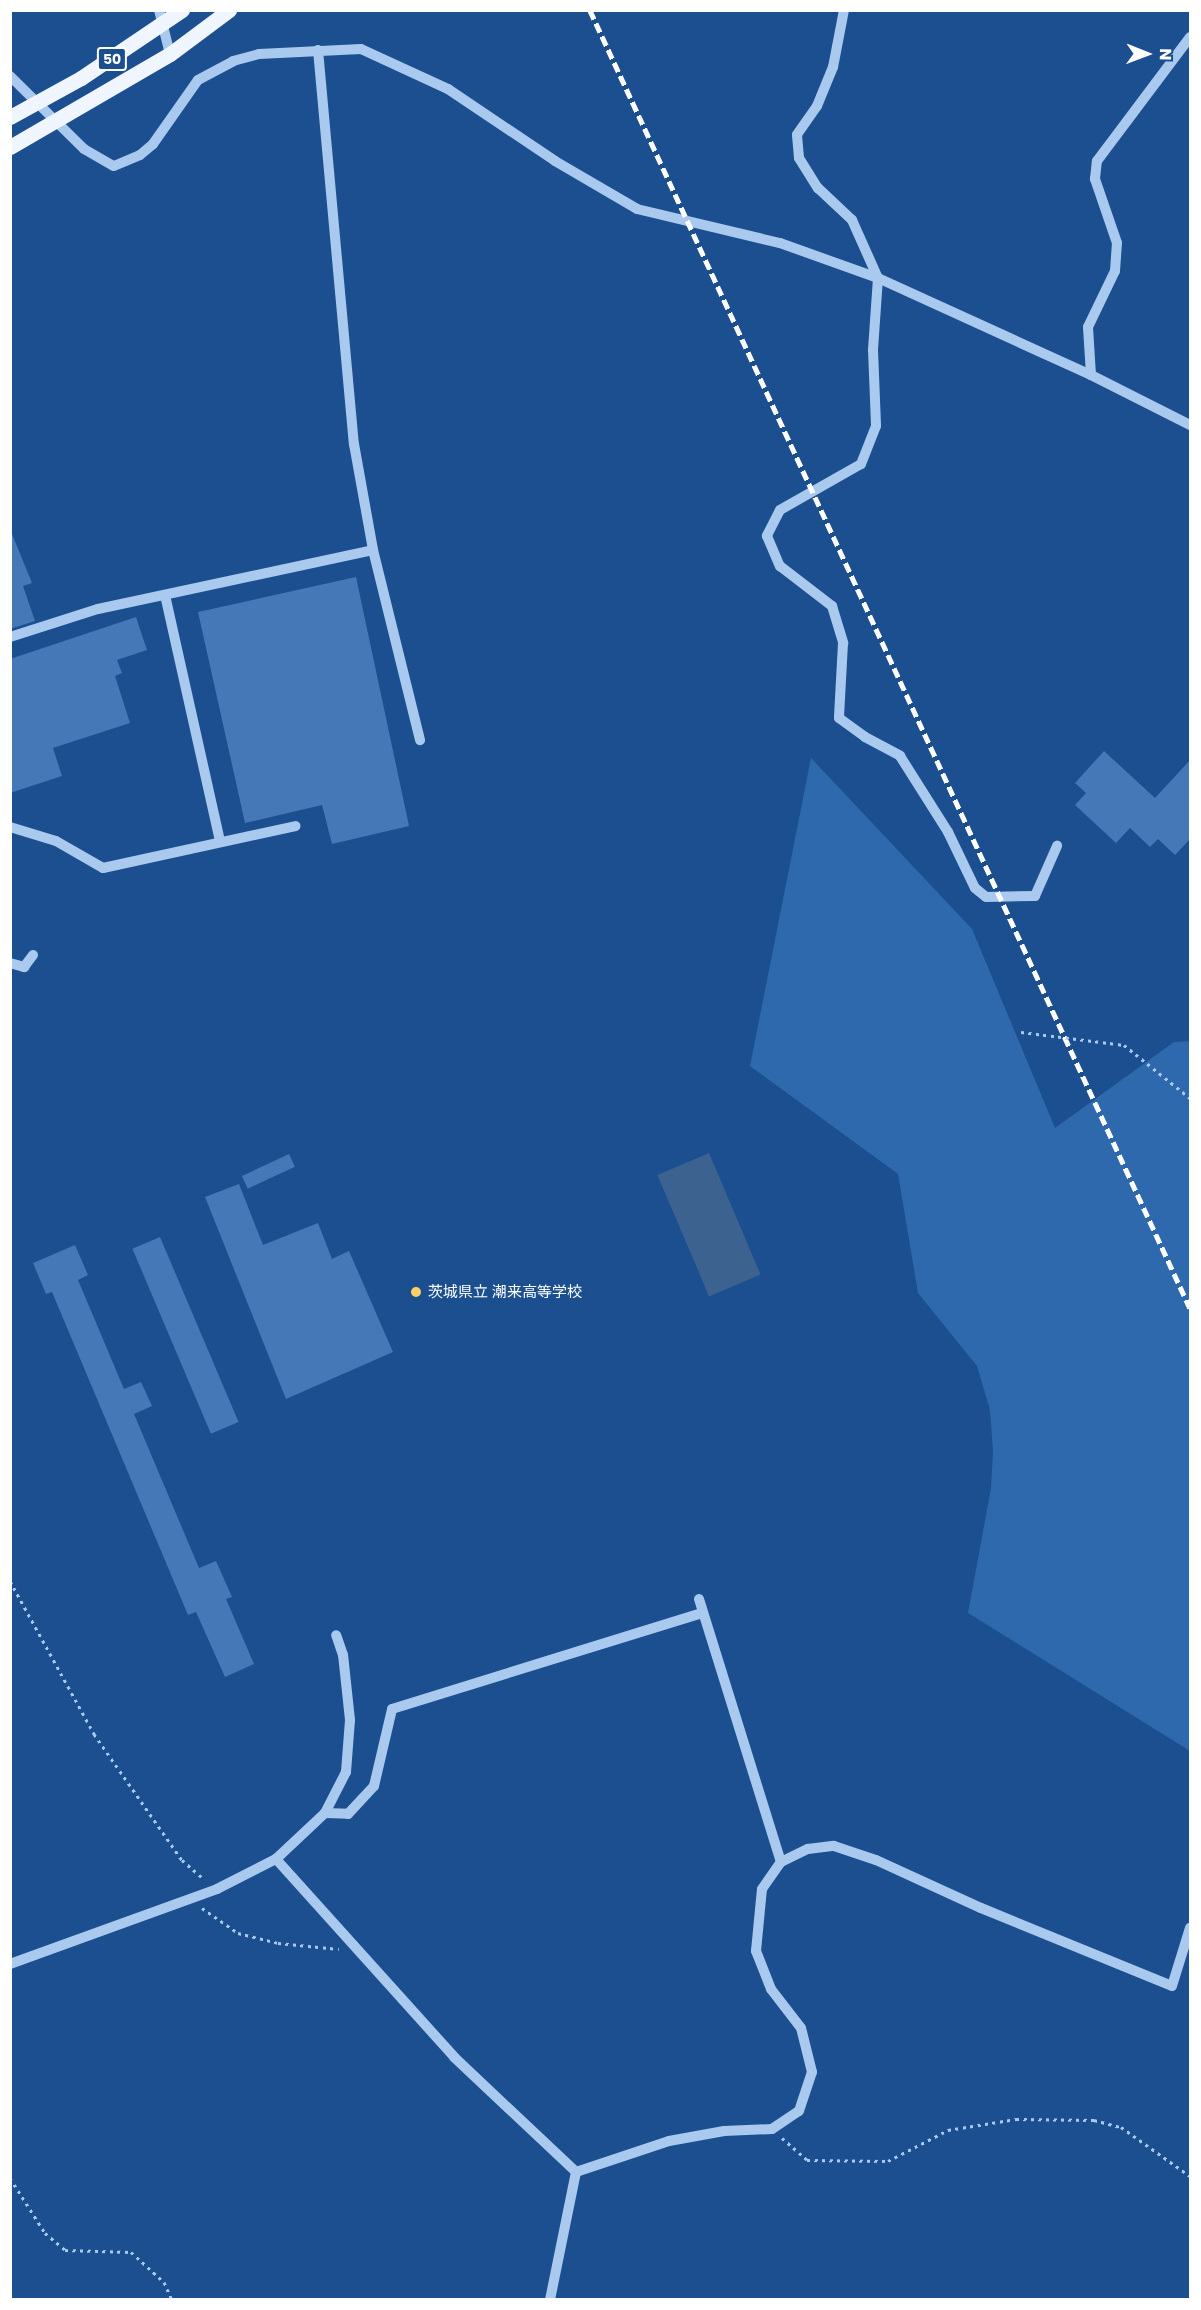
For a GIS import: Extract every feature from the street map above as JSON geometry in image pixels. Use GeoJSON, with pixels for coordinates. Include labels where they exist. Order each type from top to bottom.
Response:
{"type":"FeatureCollection","features":[{"type":"Feature","properties":{"kind":"main road","name":"50"},"geometry":{"type":"LineString","coordinates":[[10,117],[39,103],[162,26],[182,10]]}},
{"type":"Feature","properties":{"kind":"main road","name":"50"},"geometry":{"type":"LineString","coordinates":[[10,147],[58,122],[170,54],[229,10]]}},
{"type":"Feature","properties":{"kind":"street"},"geometry":{"type":"LineString","coordinates":[[159,10],[170,54]]}},
{"type":"Feature","properties":{"kind":"street"},"geometry":{"type":"LineString","coordinates":[[844,10],[833,67],[817,106],[797,135],[799,158],[818,188],[852,220],[878,278],[873,350],[876,426],[861,464],[780,510],[767,536],[780,566],[832,606],[843,643],[839,718],[865,737],[900,756],[948,832],[975,888],[986,897],[1035,896],[1057,846]]}},
{"type":"Feature","properties":{"kind":"street"},"geometry":{"type":"LineString","coordinates":[[1091,375],[1088,327],[1115,271],[1117,243],[1095,179],[1097,161],[1191,38]]}},
{"type":"Feature","properties":{"kind":"street"},"geometry":{"type":"LineString","coordinates":[[10,76],[84,149],[114,166],[140,155],[153,144],[198,80],[232,62],[259,54],[361,49],[399,63],[448,89],[555,160],[637,209],[780,243],[878,278],[1091,375],[1191,425]]}},
{"type":"Feature","properties":{"kind":"street"},"geometry":{"type":"LineString","coordinates":[[318,50],[354,444],[374,550],[420,740]]}},
{"type":"Feature","properties":{"kind":"street"},"geometry":{"type":"LineString","coordinates":[[10,637],[98,609],[374,550]]}},
{"type":"Feature","properties":{"kind":"street"},"geometry":{"type":"LineString","coordinates":[[165,595],[220,842]]}},
{"type":"Feature","properties":{"kind":"street"},"geometry":{"type":"LineString","coordinates":[[10,827],[56,841],[104,868],[295,826]]}},
{"type":"Feature","properties":{"kind":"street"},"geometry":{"type":"LineString","coordinates":[[10,963],[24,967],[33,956]]}},
{"type":"Feature","properties":{"kind":"street"},"geometry":{"type":"LineString","coordinates":[[699,1599],[781,1862]]}},
{"type":"Feature","properties":{"kind":"street"},"geometry":{"type":"LineString","coordinates":[[325,1814],[348,1814],[374,1786],[392,1709],[703,1613]]}},
{"type":"Feature","properties":{"kind":"street"},"geometry":{"type":"LineString","coordinates":[[10,1964],[217,1889],[276,1859],[325,1814],[346,1772],[350,1720],[343,1655],[336,1635]]}},
{"type":"Feature","properties":{"kind":"street"},"geometry":{"type":"LineString","coordinates":[[576,2172],[669,2141],[724,2131],[772,2128],[799,2110],[812,2072],[801,2028],[771,1989],[756,1951],[762,1889],[781,1862],[808,1849],[834,1846],[855,1853],[1172,1986],[1191,1928]]}},
{"type":"Feature","properties":{"kind":"street"},"geometry":{"type":"LineString","coordinates":[[276,1859],[454,2057],[576,2172]]}},
{"type":"Feature","properties":{"kind":"street"},"geometry":{"type":"LineString","coordinates":[[550,2300],[576,2172]]}},
{"type":"Feature","properties":{"kind":"path"},"geometry":{"type":"LineString","coordinates":[[1021,1032],[1124,1046],[1191,1098]]}},
{"type":"Feature","properties":{"kind":"path"},"geometry":{"type":"LineString","coordinates":[[10,1581],[94,1734],[137,1800],[182,1860],[217,1889]]}},
{"type":"Feature","properties":{"kind":"path"},"geometry":{"type":"LineString","coordinates":[[191,1900],[238,1933],[278,1944],[359,1951]]}},
{"type":"Feature","properties":{"kind":"path"},"geometry":{"type":"LineString","coordinates":[[772,2128],[807,2160],[845,2163],[888,2161],[948,2130],[1016,2119],[1094,2121],[1121,2127],[1191,2176]]}},
{"type":"Feature","properties":{"kind":"path"},"geometry":{"type":"LineString","coordinates":[[10,2178],[45,2233],[65,2250],[131,2252],[164,2282],[172,2300]]}},
{"type":"Feature","properties":{"kind":"shaded area"},"geometry":{"type":"Polygon","coordinates":[[[811,758],[972,929],[1055,1128],[1174,1042],[1190,1041],[1190,1751],[968,1613],[991,1488],[993,1451],[990,1410],[977,1366],[918,1293],[898,1174],[750,1066],[811,758]]]}},
{"type":"Feature","properties":{"kind":"shaded area"},"geometry":{"type":"Polygon","coordinates":[[[709,1153],[761,1275],[709,1296],[657,1175],[709,1153]]]}},
{"type":"Feature","properties":{"kind":"building"},"geometry":{"type":"Polygon","coordinates":[[[10,529],[32,583],[23,586],[35,621],[10,629],[10,529]]]}},
{"type":"Feature","properties":{"kind":"building"},"geometry":{"type":"Polygon","coordinates":[[[356,577],[409,826],[332,844],[322,805],[245,823],[198,612],[356,577]]]}},
{"type":"Feature","properties":{"kind":"building"},"geometry":{"type":"Polygon","coordinates":[[[136,617],[147,650],[117,660],[122,673],[115,676],[130,723],[53,748],[62,776],[10,793],[10,659],[136,617]]]}},
{"type":"Feature","properties":{"kind":"building"},"geometry":{"type":"Polygon","coordinates":[[[1104,751],[1155,798],[1191,759],[1191,838],[1175,855],[1158,839],[1150,847],[1130,828],[1116,843],[1075,805],[1086,793],[1075,783],[1104,751]]]}},
{"type":"Feature","properties":{"kind":"building"},"geometry":{"type":"Polygon","coordinates":[[[289,1154],[295,1167],[248,1189],[242,1176],[289,1154]]]}},
{"type":"Feature","properties":{"kind":"building"},"geometry":{"type":"Polygon","coordinates":[[[239,1184],[263,1245],[318,1223],[332,1259],[349,1251],[393,1352],[286,1399],[205,1197],[239,1184]]]}},
{"type":"Feature","properties":{"kind":"building"},"geometry":{"type":"Polygon","coordinates":[[[160,1237],[239,1422],[211,1434],[132,1249],[160,1237]]]}},
{"type":"Feature","properties":{"kind":"building"},"geometry":{"type":"Polygon","coordinates":[[[75,1245],[88,1275],[78,1280],[124,1389],[141,1382],[152,1406],[134,1414],[199,1568],[216,1561],[232,1597],[226,1599],[254,1664],[225,1677],[196,1612],[188,1615],[52,1292],[46,1294],[33,1263],[75,1245]]]}},
{"type":"Feature","properties":{"kind":"railway"},"geometry":{"type":"LineString","coordinates":[[590,10],[1190,1308]]}},
{"type":"Feature","properties":{"kind":"place","name":"茨城県立 潮来高等学校"},"geometry":{"type":"Point","coordinates":[416,1292]}}]}
